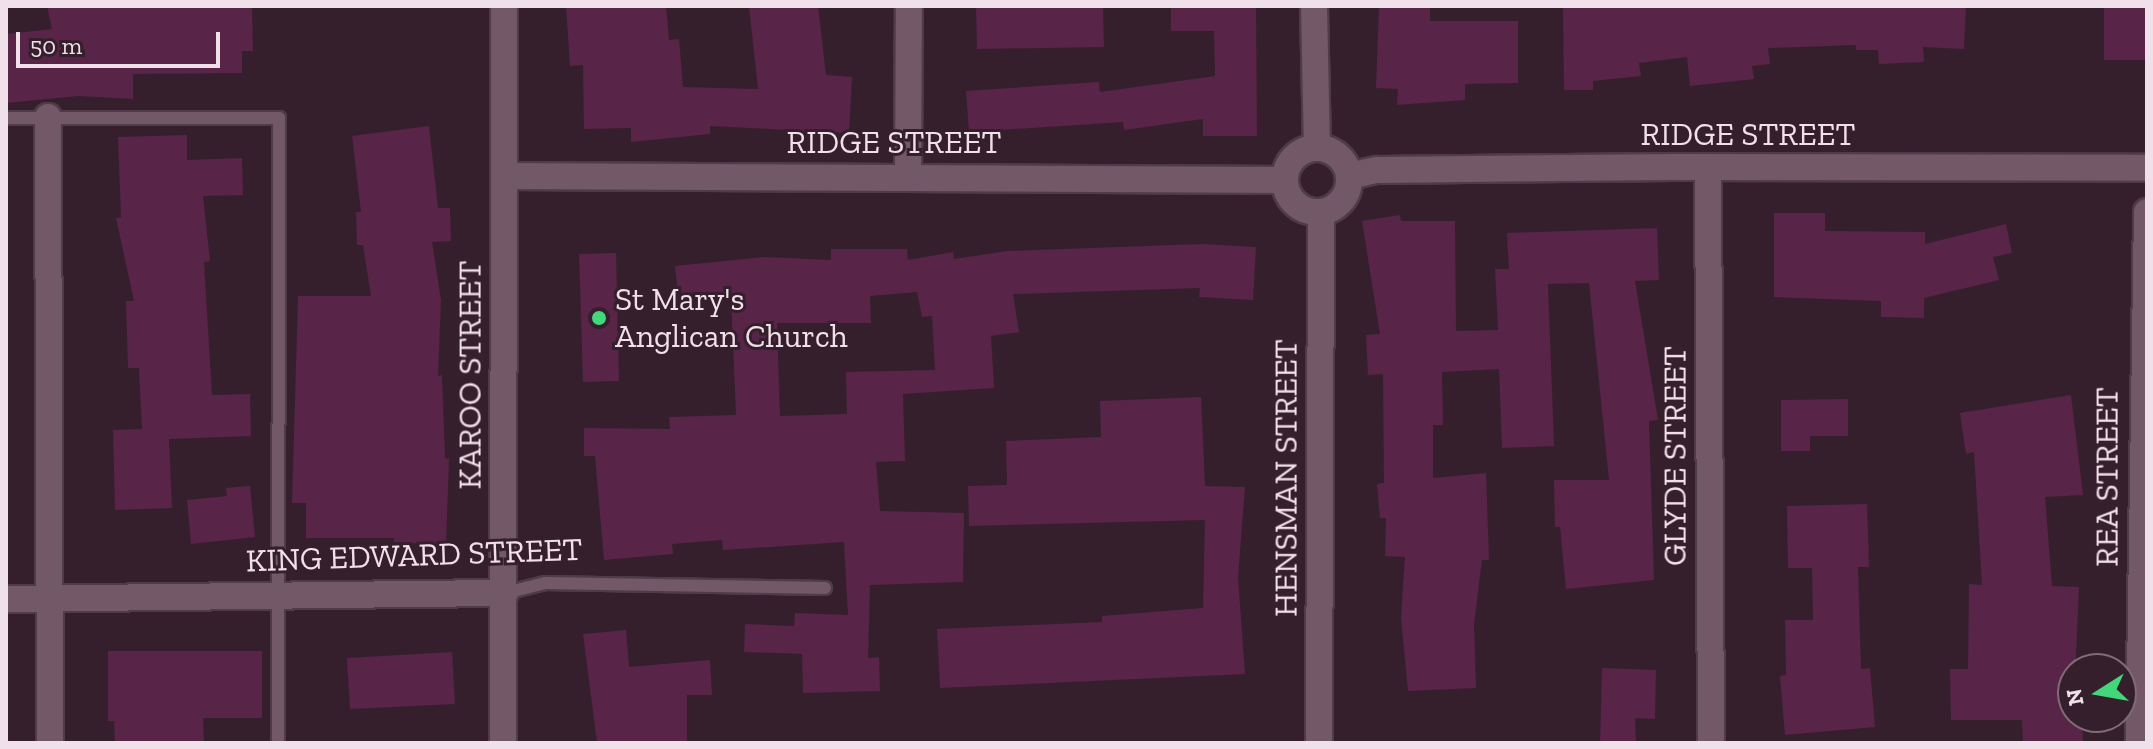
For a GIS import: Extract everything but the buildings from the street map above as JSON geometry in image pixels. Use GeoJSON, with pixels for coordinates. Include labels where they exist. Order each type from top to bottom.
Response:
{"type":"FeatureCollection","features":[{"type":"Feature","properties":{"kind":"street","name":"KAROO STREET"},"geometry":{"type":"LineString","coordinates":[[503,743],[504,6]]}},
{"type":"Feature","properties":{"kind":"street"},"geometry":{"type":"LineString","coordinates":[[908,176],[909,6]]}},
{"type":"Feature","properties":{"kind":"street"},"geometry":{"type":"LineString","coordinates":[[1314,6],[1317,146]]}},
{"type":"Feature","properties":{"kind":"street"},"geometry":{"type":"LineString","coordinates":[[48,117],[50,743]]}},
{"type":"Feature","properties":{"kind":"street"},"geometry":{"type":"LineString","coordinates":[[1317,146],[1343,160],[1350,176],[1346,196],[1321,212],[1304,210],[1289,197],[1283,180],[1292,158],[1317,146]]}},
{"type":"Feature","properties":{"kind":"street","name":"RIDGE STREET"},"geometry":{"type":"LineString","coordinates":[[1350,176],[1377,170],[2147,168]]}},
{"type":"Feature","properties":{"kind":"street","name":"GLYDE STREET"},"geometry":{"type":"LineString","coordinates":[[1708,169],[1711,743]]}},
{"type":"Feature","properties":{"kind":"street","name":"RIDGE STREET"},"geometry":{"type":"LineString","coordinates":[[504,176],[1283,180]]}},
{"type":"Feature","properties":{"kind":"street","name":"HENSMAN STREET"},"geometry":{"type":"LineString","coordinates":[[1319,743],[1321,212]]}},
{"type":"Feature","properties":{"kind":"street","name":"REA STREET"},"geometry":{"type":"LineString","coordinates":[[2139,743],[2147,212]]}},
{"type":"Feature","properties":{"kind":"street","name":"KING EDWARD STREET"},"geometry":{"type":"LineString","coordinates":[[6,599],[505,593]]}},
{"type":"Feature","properties":{"kind":"lane"},"geometry":{"type":"LineString","coordinates":[[6,118],[279,118],[278,743]]}},
{"type":"Feature","properties":{"kind":"lane","name":"KING EDWARD STREET"},"geometry":{"type":"LineString","coordinates":[[505,593],[545,583],[825,588]]}},
{"type":"Feature","properties":{"kind":"place","name":"St Mary's Anglican Church"},"geometry":{"type":"Point","coordinates":[599,318]}}]}
